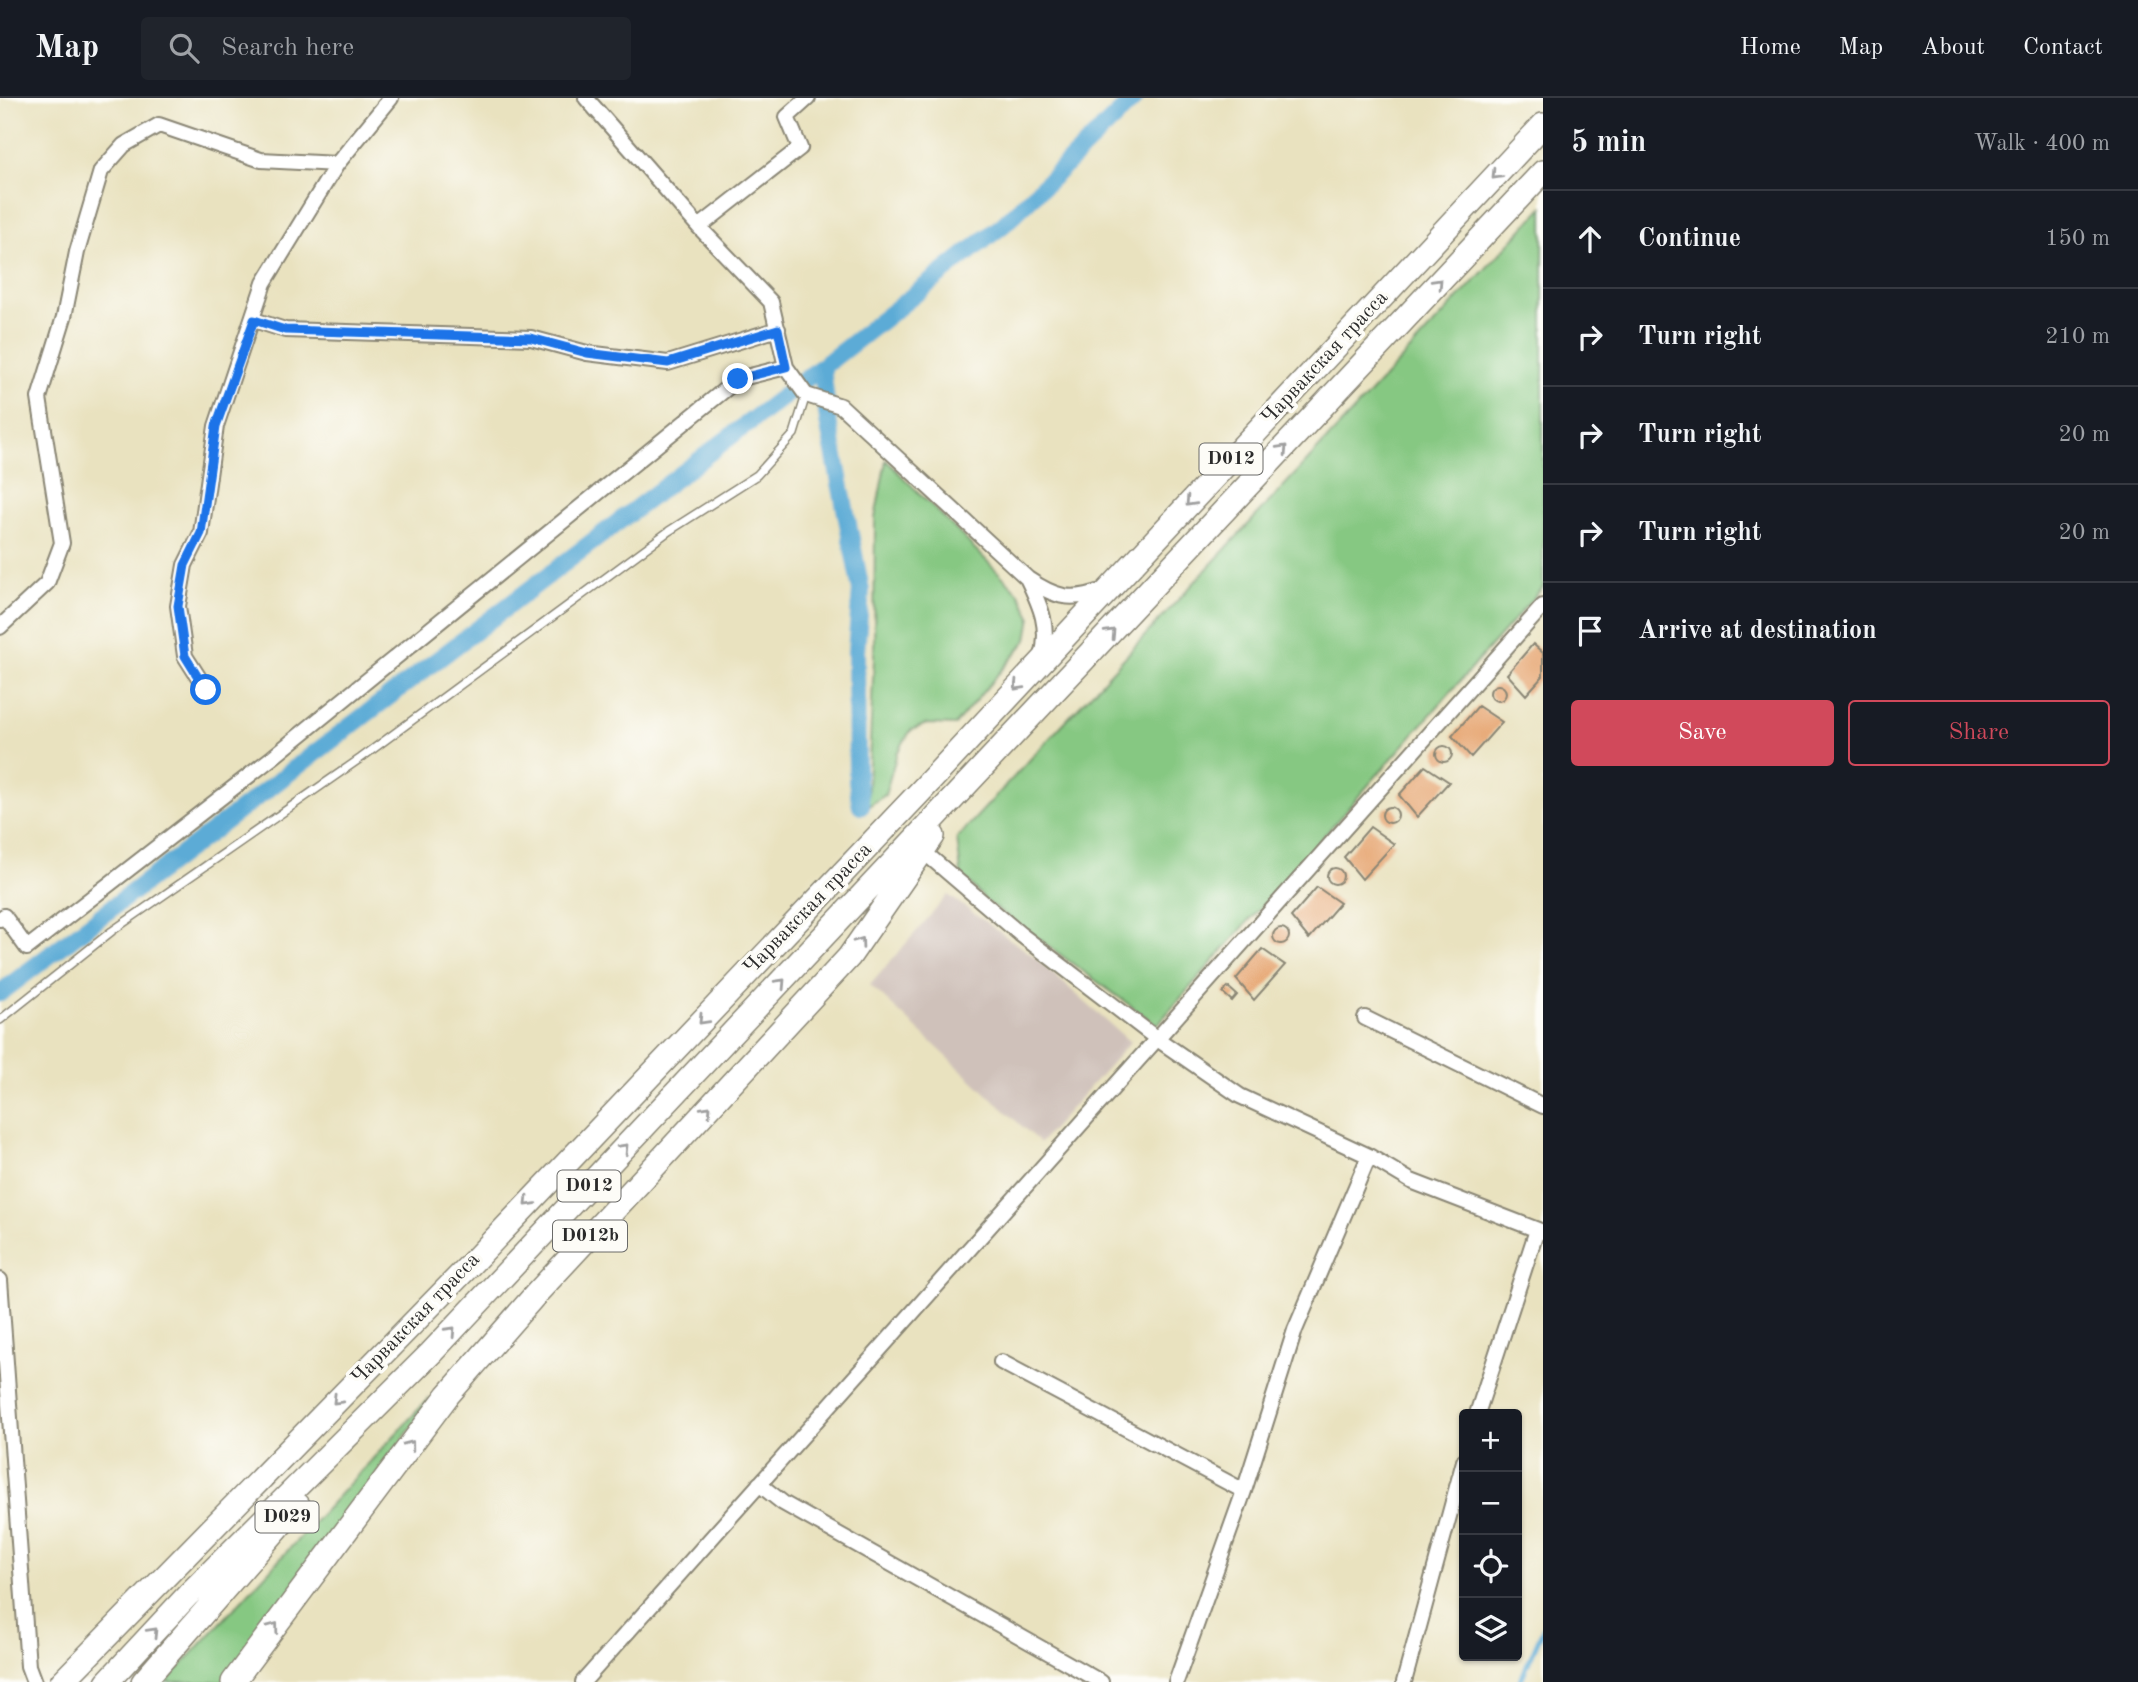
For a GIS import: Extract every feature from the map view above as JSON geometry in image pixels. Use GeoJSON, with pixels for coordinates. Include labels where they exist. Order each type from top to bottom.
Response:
{"type":"FeatureCollection","features":[{"type":"Feature","properties":{"kind":"highway","name":"Чарвакская трасса"},"geometry":{"type":"LineString","coordinates":[[62,1682],[468,1267],[1041,662],[1543,125]]}},
{"type":"Feature","properties":{"kind":"highway","name":"Чарвакская трасса"},"geometry":{"type":"LineString","coordinates":[[107,1682],[188,1595],[431,1353],[1543,172]]}},
{"type":"Feature","properties":{"kind":"highway","name":"D012b"},"geometry":{"type":"LineString","coordinates":[[233,1682],[448,1395],[545,1284],[849,957],[924,852],[956,798]]}},
{"type":"Feature","properties":{"kind":"highway","name":"D029"},"geometry":{"type":"LineString","coordinates":[[144,1682],[431,1353]]}},
{"type":"Feature","properties":{"kind":"street"},"geometry":{"type":"LineString","coordinates":[[206,690],[185,656],[178,606],[185,565],[201,533],[216,426],[254,320],[264,283],[337,163],[391,98]]}},
{"type":"Feature","properties":{"kind":"street"},"geometry":{"type":"LineString","coordinates":[[586,98],[699,228],[771,302],[786,367],[806,395],[841,406],[1028,579],[1052,595],[1062,597],[1094,593],[1115,583]]}},
{"type":"Feature","properties":{"kind":"street"},"geometry":{"type":"LineString","coordinates":[[699,228],[800,148],[787,117],[808,98]]}},
{"type":"Feature","properties":{"kind":"street"},"geometry":{"type":"LineString","coordinates":[[0,627],[47,583],[62,543],[39,398],[64,317],[77,252],[102,171],[124,145],[159,124],[261,160],[337,163]]}},
{"type":"Feature","properties":{"kind":"street"},"geometry":{"type":"LineString","coordinates":[[254,320],[285,330],[531,338],[587,353],[668,363],[778,329]]}},
{"type":"Feature","properties":{"kind":"street"},"geometry":{"type":"LineString","coordinates":[[0,919],[4,916],[27,948],[294,740],[738,379],[786,367]]}},
{"type":"Feature","properties":{"kind":"street"},"geometry":{"type":"LineString","coordinates":[[1028,579],[1045,622],[1046,642],[1041,662]]}},
{"type":"Feature","properties":{"kind":"street"},"geometry":{"type":"LineString","coordinates":[[583,1682],[1543,607]]}},
{"type":"Feature","properties":{"kind":"street"},"geometry":{"type":"LineString","coordinates":[[924,852],[1010,926],[1156,1038],[1240,1096],[1369,1156],[1411,1181],[1540,1231],[1479,1409]]}},
{"type":"Feature","properties":{"kind":"street"},"geometry":{"type":"LineString","coordinates":[[1365,1018],[1543,1106]]}},
{"type":"Feature","properties":{"kind":"street"},"geometry":{"type":"LineString","coordinates":[[1176,1682],[1244,1491],[1295,1330],[1369,1156]]}},
{"type":"Feature","properties":{"kind":"street"},"geometry":{"type":"LineString","coordinates":[[0,1280],[28,1666],[34,1682]]}},
{"type":"Feature","properties":{"kind":"street"},"geometry":{"type":"LineString","coordinates":[[1002,1362],[1244,1491]]}},
{"type":"Feature","properties":{"kind":"street"},"geometry":{"type":"LineString","coordinates":[[1404,1682],[1461,1472]]}},
{"type":"Feature","properties":{"kind":"street"},"geometry":{"type":"LineString","coordinates":[[760,1484],[783,1503],[1101,1682]]}},
{"type":"Feature","properties":{"kind":"lane"},"geometry":{"type":"LineString","coordinates":[[0,1020],[112,931],[169,894],[360,758],[669,531],[757,475],[794,434],[806,395]]}},
{"type":"Feature","properties":{"kind":"shaded area"},"geometry":{"type":"Polygon","coordinates":[[[948,895],[1032,955],[1130,1042],[1040,1143],[870,985],[948,895]]]}},
{"type":"Feature","properties":{"kind":"green space"},"geometry":{"type":"Polygon","coordinates":[[[1543,207],[1543,587],[1157,1025],[985,900],[961,874],[957,838],[1543,207]]]}},
{"type":"Feature","properties":{"kind":"green space"},"geometry":{"type":"Polygon","coordinates":[[[886,460],[1019,593],[1031,617],[1027,640],[955,725],[927,724],[911,730],[897,753],[885,795],[867,807],[874,658],[875,518],[886,460]]]}},
{"type":"Feature","properties":{"kind":"green space"},"geometry":{"type":"Polygon","coordinates":[[[429,1398],[424,1410],[222,1682],[166,1682],[429,1398]]]}},
{"type":"Feature","properties":{"kind":"building"},"geometry":{"type":"Polygon","coordinates":[[[1533,644],[1543,653],[1543,676],[1526,695],[1507,674],[1533,644]]]}},
{"type":"Feature","properties":{"kind":"building"},"geometry":{"type":"Polygon","coordinates":[[[1498,685],[1504,687],[1504,699],[1498,701],[1492,699],[1490,693],[1492,687],[1498,685]]]}},
{"type":"Feature","properties":{"kind":"building"},"geometry":{"type":"Polygon","coordinates":[[[1478,706],[1502,722],[1471,757],[1452,736],[1478,706]]]}},
{"type":"Feature","properties":{"kind":"building"},"geometry":{"type":"Polygon","coordinates":[[[1444,746],[1450,748],[1450,760],[1444,762],[1438,760],[1436,754],[1438,748],[1444,746]]]}},
{"type":"Feature","properties":{"kind":"building"},"geometry":{"type":"Polygon","coordinates":[[[1425,766],[1449,782],[1417,817],[1399,795],[1425,766]]]}},
{"type":"Feature","properties":{"kind":"building"},"geometry":{"type":"Polygon","coordinates":[[[1390,807],[1396,809],[1396,821],[1390,823],[1384,821],[1382,815],[1384,809],[1390,807]]]}},
{"type":"Feature","properties":{"kind":"building"},"geometry":{"type":"Polygon","coordinates":[[[1370,827],[1394,844],[1362,879],[1344,857],[1370,827]]]}},
{"type":"Feature","properties":{"kind":"building"},"geometry":{"type":"Polygon","coordinates":[[[1335,868],[1341,870],[1341,882],[1335,884],[1329,882],[1327,876],[1329,870],[1335,868]]]}},
{"type":"Feature","properties":{"kind":"building"},"geometry":{"type":"Polygon","coordinates":[[[1317,887],[1340,903],[1309,939],[1291,917],[1317,887]]]}},
{"type":"Feature","properties":{"kind":"building"},"geometry":{"type":"Polygon","coordinates":[[[1281,928],[1287,930],[1287,942],[1281,944],[1275,942],[1273,936],[1275,930],[1281,928]]]}},
{"type":"Feature","properties":{"kind":"building"},"geometry":{"type":"Polygon","coordinates":[[[1262,949],[1285,965],[1254,1000],[1236,979],[1262,949]]]}},
{"type":"Feature","properties":{"kind":"building"},"geometry":{"type":"Polygon","coordinates":[[[1228,987],[1237,995],[1232,1001],[1223,993],[1228,987]]]}},
{"type":"Feature","properties":{"kind":"waterway"},"geometry":{"type":"LineString","coordinates":[[0,993],[844,350],[1003,225],[1135,98]]}},
{"type":"Feature","properties":{"kind":"waterway"},"geometry":{"type":"LineString","coordinates":[[822,367],[828,421],[861,590],[856,652],[857,781],[861,806]]}},
{"type":"Feature","properties":{"kind":"waterway"},"geometry":{"type":"LineString","coordinates":[[1520,1682],[1543,1629]]}},
{"type":"Feature","properties":{"kind":"route"},"geometry":{"type":"LineString","coordinates":[[206,690],[185,656],[178,606],[185,565],[201,533],[216,426],[254,320],[285,330],[531,338],[587,353],[668,363],[705,349],[750,340],[778,329],[786,367],[738,379]]}}]}
